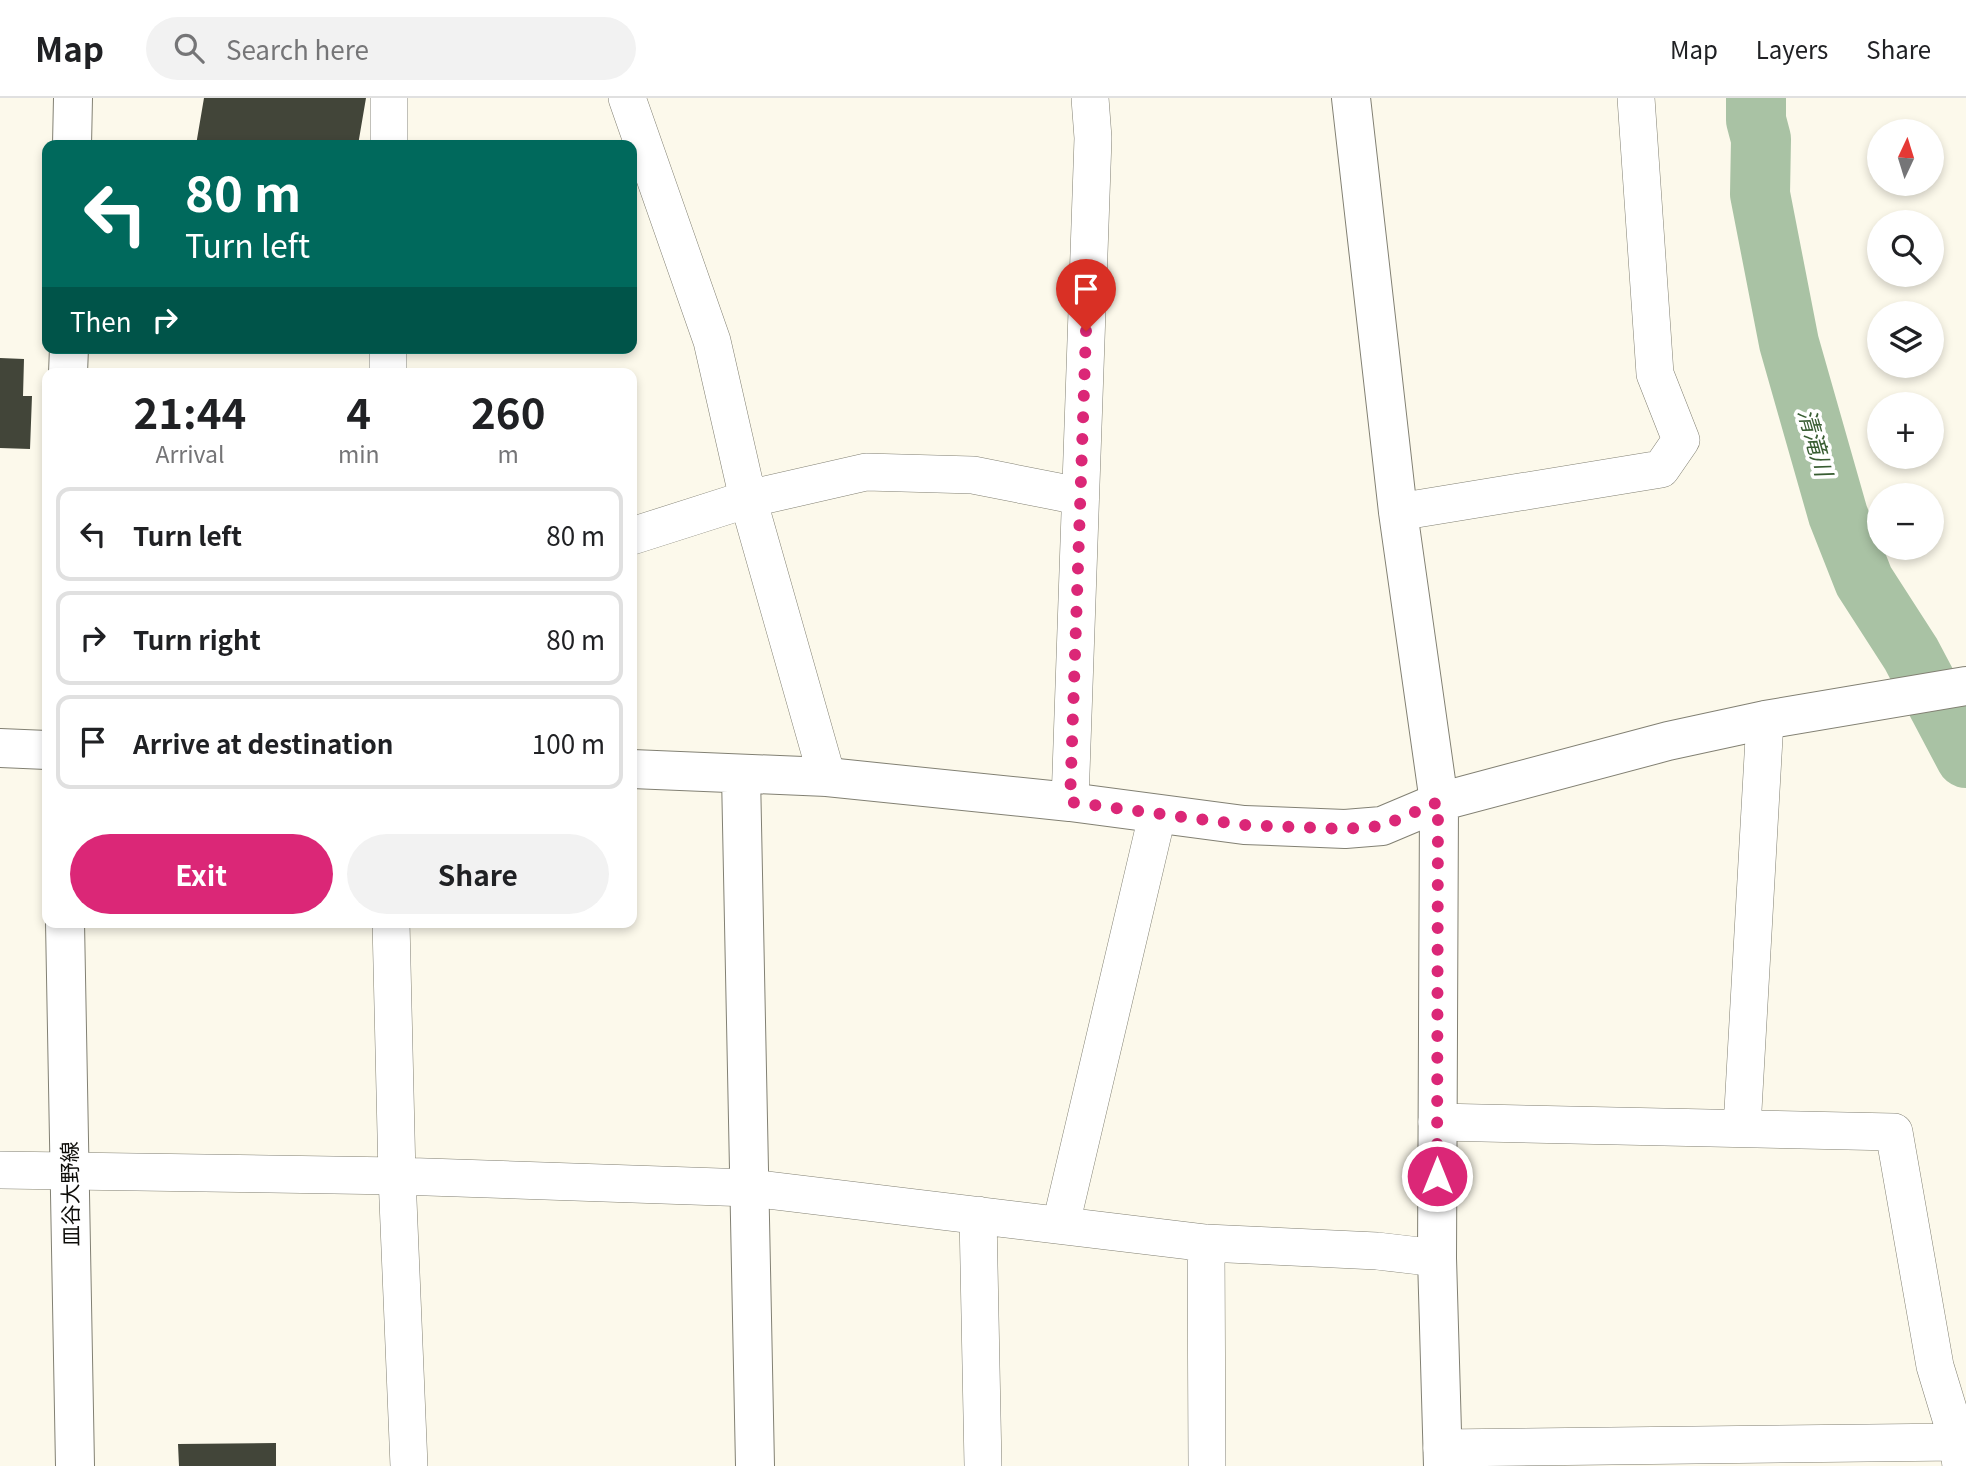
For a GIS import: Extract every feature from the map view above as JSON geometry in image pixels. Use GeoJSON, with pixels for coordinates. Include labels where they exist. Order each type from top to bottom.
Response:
{"type":"FeatureCollection","features":[{"type":"Feature","properties":{"kind":"street"},"geometry":{"type":"LineString","coordinates":[[72,140],[73,98]]}},
{"type":"Feature","properties":{"kind":"street"},"geometry":{"type":"LineString","coordinates":[[389,98],[389,140]]}},
{"type":"Feature","properties":{"kind":"street"},"geometry":{"type":"LineString","coordinates":[[627,98],[712,341],[748,499],[827,777]]}},
{"type":"Feature","properties":{"kind":"street"},"geometry":{"type":"LineString","coordinates":[[1070,802],[1093,138],[1090,98]]}},
{"type":"Feature","properties":{"kind":"street"},"geometry":{"type":"LineString","coordinates":[[1350,98],[1398,512],[1438,802],[1437,1122],[1437,1258],[1443,1457],[1959,1454],[1951,1364],[1894,1132],[1437,1122]]}},
{"type":"Feature","properties":{"kind":"street"},"geometry":{"type":"LineString","coordinates":[[1398,512],[1661,469],[1681,440],[1655,374],[1636,98]]}},
{"type":"Feature","properties":{"kind":"street"},"geometry":{"type":"LineString","coordinates":[[637,534],[748,499],[866,472],[973,475],[1079,496]]}},
{"type":"Feature","properties":{"kind":"street"},"geometry":{"type":"LineString","coordinates":[[637,769],[827,777],[1070,802],[1157,816],[1244,825],[1345,829],[1382,826],[1438,802],[1556,768],[1765,720],[1966,686]]}},
{"type":"Feature","properties":{"kind":"street"},"geometry":{"type":"LineString","coordinates":[[1742,1128],[1765,720]]}},
{"type":"Feature","properties":{"kind":"street"},"geometry":{"type":"LineString","coordinates":[[0,748],[42,750]]}},
{"type":"Feature","properties":{"kind":"street"},"geometry":{"type":"LineString","coordinates":[[741,775],[755,1466]]}},
{"type":"Feature","properties":{"kind":"street"},"geometry":{"type":"LineString","coordinates":[[1061,1224],[1157,816]]}},
{"type":"Feature","properties":{"kind":"street","name":"皿谷大野線"},"geometry":{"type":"LineString","coordinates":[[65,928],[75,1466]]}},
{"type":"Feature","properties":{"kind":"street"},"geometry":{"type":"LineString","coordinates":[[391,928],[397,1176],[409,1466]]}},
{"type":"Feature","properties":{"kind":"street"},"geometry":{"type":"LineString","coordinates":[[0,1170],[397,1176],[750,1188],[1206,1243],[1377,1251],[1437,1258]]}},
{"type":"Feature","properties":{"kind":"street"},"geometry":{"type":"LineString","coordinates":[[978,1215],[983,1466]]}},
{"type":"Feature","properties":{"kind":"street"},"geometry":{"type":"LineString","coordinates":[[1206,1243],[1207,1466]]}},
{"type":"Feature","properties":{"kind":"building"},"geometry":{"type":"Polygon","coordinates":[[[204,98],[366,98],[359,140],[197,140],[204,98]]]}},
{"type":"Feature","properties":{"kind":"building"},"geometry":{"type":"Polygon","coordinates":[[[0,358],[24,359],[23,396],[32,396],[30,449],[0,448],[0,358]]]}},
{"type":"Feature","properties":{"kind":"building"},"geometry":{"type":"Polygon","coordinates":[[[276,1443],[276,1466],[179,1466],[178,1444],[276,1443]]]}},
{"type":"Feature","properties":{"kind":"waterway","name":"清滝川"},"geometry":{"type":"LineString","coordinates":[[1756,98],[1756,120],[1761,139],[1760,194],[1789,343],[1838,515],[1864,581],[1911,654],[1966,758]]}},
{"type":"Feature","properties":{"kind":"route"},"geometry":{"type":"LineString","coordinates":[[1086,331],[1070,802],[1157,816],[1244,825],[1345,829],[1382,826],[1438,802],[1437,1176]]}}]}
